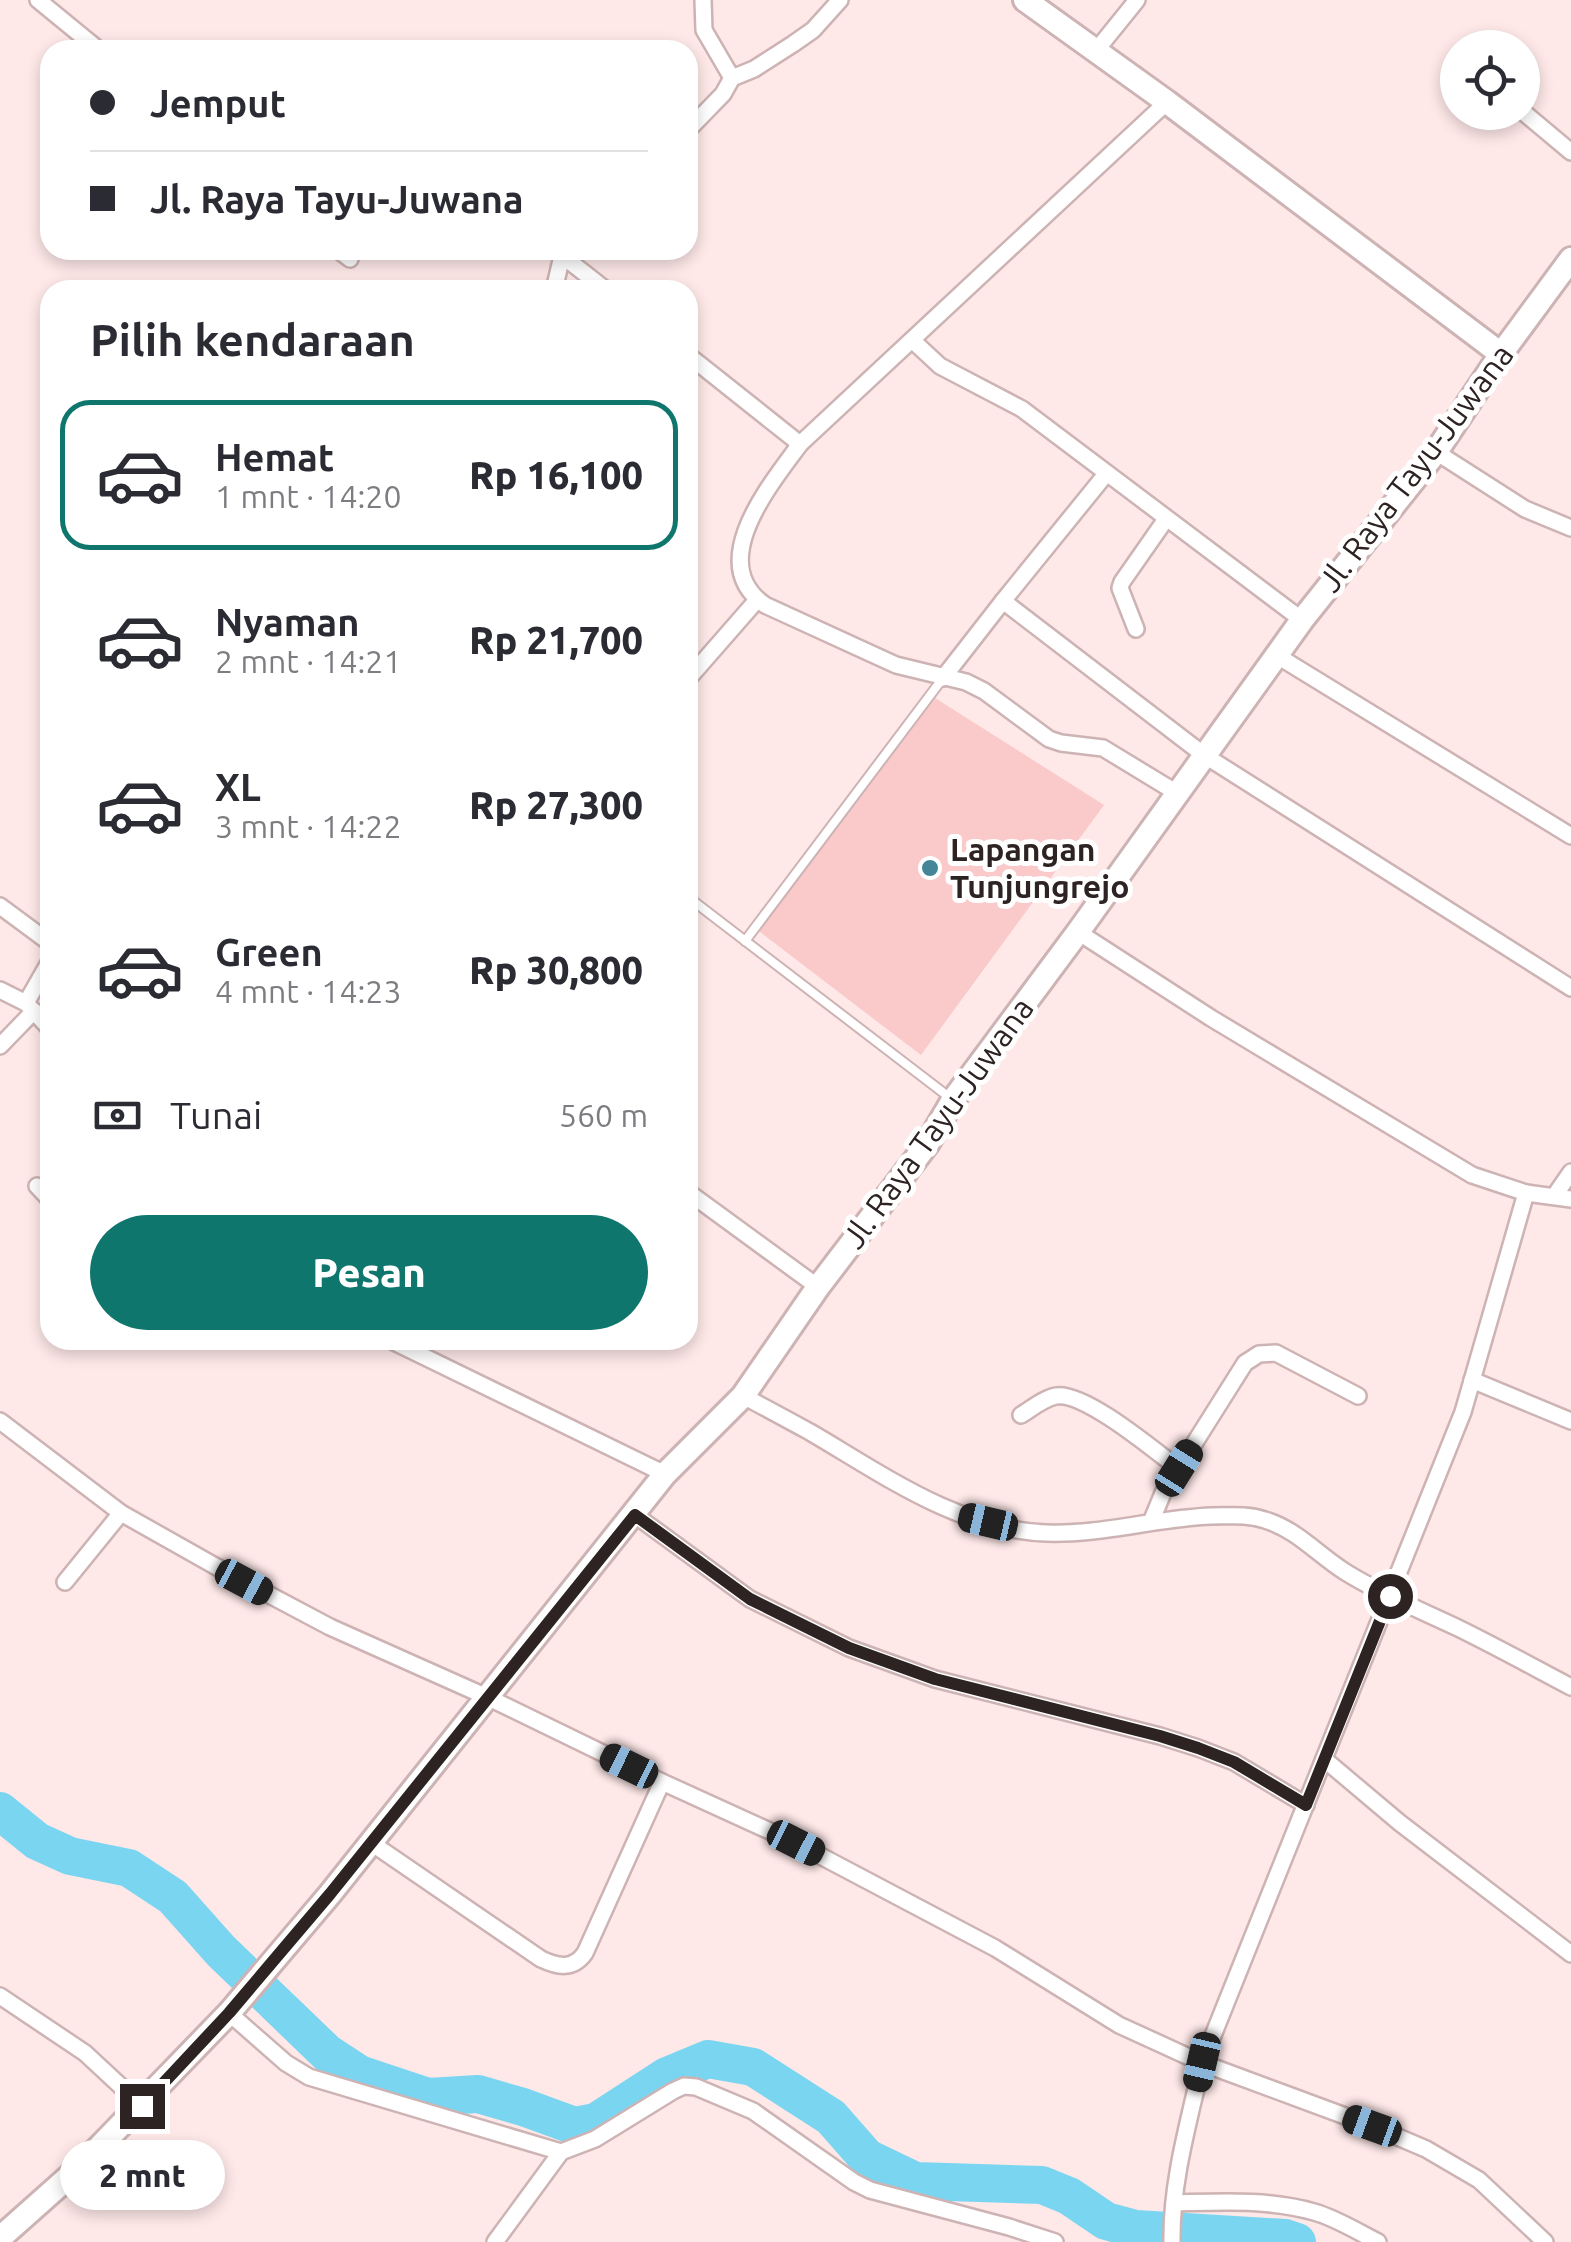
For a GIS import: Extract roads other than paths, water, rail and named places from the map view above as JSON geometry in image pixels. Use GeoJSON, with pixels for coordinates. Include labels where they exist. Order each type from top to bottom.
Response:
{"type":"FeatureCollection","features":[{"type":"Feature","properties":{"kind":"main road"},"geometry":{"type":"LineString","coordinates":[[1026,0],[1501,354]]}},
{"type":"Feature","properties":{"kind":"main road","name":"Jl. Raya Tayu-Juwana"},"geometry":{"type":"LineString","coordinates":[[236,2005],[330,1894],[665,1474],[743,1396],[818,1287],[928,1143],[952,1100],[1302,620],[1436,452],[1571,259]]}},
{"type":"Feature","properties":{"kind":"main road"},"geometry":{"type":"LineString","coordinates":[[0,2238],[82,2166],[236,2005]]}},
{"type":"Feature","properties":{"kind":"street"},"geometry":{"type":"LineString","coordinates":[[38,0],[87,40]]}},
{"type":"Feature","properties":{"kind":"street"},"geometry":{"type":"LineString","coordinates":[[703,0],[704,30],[732,78]]}},
{"type":"Feature","properties":{"kind":"street"},"geometry":{"type":"LineString","coordinates":[[698,120],[723,94],[732,78],[754,69],[813,30],[840,0]]}},
{"type":"Feature","properties":{"kind":"street"},"geometry":{"type":"LineString","coordinates":[[1096,52],[1138,0]]}},
{"type":"Feature","properties":{"kind":"street"},"geometry":{"type":"LineString","coordinates":[[1166,102],[800,444],[764,495],[741,542],[741,575],[758,600],[896,666],[984,690],[1049,739],[1103,748],[1177,793]]}},
{"type":"Feature","properties":{"kind":"street"},"geometry":{"type":"LineString","coordinates":[[1540,127],[1571,152]]}},
{"type":"Feature","properties":{"kind":"street"},"geometry":{"type":"LineString","coordinates":[[571,260],[594,280]]}},
{"type":"Feature","properties":{"kind":"street"},"geometry":{"type":"LineString","coordinates":[[912,340],[940,366],[1022,408],[1302,620]]}},
{"type":"Feature","properties":{"kind":"street"},"geometry":{"type":"LineString","coordinates":[[698,363],[800,444]]}},
{"type":"Feature","properties":{"kind":"street"},"geometry":{"type":"LineString","coordinates":[[1436,452],[1525,509],[1571,528]]}},
{"type":"Feature","properties":{"kind":"street"},"geometry":{"type":"LineString","coordinates":[[943,678],[1106,474]]}},
{"type":"Feature","properties":{"kind":"street"},"geometry":{"type":"LineString","coordinates":[[1136,628],[1120,588],[1166,518]]}},
{"type":"Feature","properties":{"kind":"street"},"geometry":{"type":"LineString","coordinates":[[698,668],[758,600]]}},
{"type":"Feature","properties":{"kind":"street"},"geometry":{"type":"LineString","coordinates":[[1003,601],[1204,755],[1571,988]]}},
{"type":"Feature","properties":{"kind":"street"},"geometry":{"type":"LineString","coordinates":[[1276,656],[1571,836]]}},
{"type":"Feature","properties":{"kind":"street"},"geometry":{"type":"LineString","coordinates":[[0,906],[40,936]]}},
{"type":"Feature","properties":{"kind":"street"},"geometry":{"type":"LineString","coordinates":[[1078,932],[1226,1028],[1472,1176],[1526,1193],[1563,1197],[1571,1172]]}},
{"type":"Feature","properties":{"kind":"street"},"geometry":{"type":"LineString","coordinates":[[0,1046],[30,1007],[40,984]]}},
{"type":"Feature","properties":{"kind":"street"},"geometry":{"type":"LineString","coordinates":[[0,990],[40,1018]]}},
{"type":"Feature","properties":{"kind":"street"},"geometry":{"type":"LineString","coordinates":[[37,1186],[40,1189]]}},
{"type":"Feature","properties":{"kind":"street"},"geometry":{"type":"LineString","coordinates":[[1172,2242],[1173,2211],[1202,2062],[1462,1412],[1526,1193]]}},
{"type":"Feature","properties":{"kind":"street"},"geometry":{"type":"LineString","coordinates":[[698,1199],[818,1287]]}},
{"type":"Feature","properties":{"kind":"street"},"geometry":{"type":"LineString","coordinates":[[411,1350],[665,1474]]}},
{"type":"Feature","properties":{"kind":"street"},"geometry":{"type":"LineString","coordinates":[[1151,1522],[1162,1493],[1245,1362],[1259,1354],[1276,1353],[1358,1396]]}},
{"type":"Feature","properties":{"kind":"street"},"geometry":{"type":"LineString","coordinates":[[1472,1380],[1571,1421]]}},
{"type":"Feature","properties":{"kind":"street"},"geometry":{"type":"LineString","coordinates":[[743,1396],[868,1468],[968,1518],[1043,1533],[1242,1515],[1264,1519],[1300,1537],[1346,1573],[1571,1687]]}},
{"type":"Feature","properties":{"kind":"street"},"geometry":{"type":"LineString","coordinates":[[1021,1415],[1056,1396],[1081,1400],[1179,1468]]}},
{"type":"Feature","properties":{"kind":"street"},"geometry":{"type":"LineString","coordinates":[[0,1422],[121,1513],[330,1627],[487,1697],[883,1887],[995,1948],[1119,2025],[1202,2062],[1426,2149],[1479,2180],[1545,2242]]}},
{"type":"Feature","properties":{"kind":"street"},"geometry":{"type":"LineString","coordinates":[[64,1582],[121,1513]]}},
{"type":"Feature","properties":{"kind":"street"},"geometry":{"type":"LineString","coordinates":[[635,1515],[750,1599],[849,1648],[935,1679],[1198,1748],[1234,1762],[1306,1805]]}},
{"type":"Feature","properties":{"kind":"street"},"geometry":{"type":"LineString","coordinates":[[1324,1759],[1571,1954]]}},
{"type":"Feature","properties":{"kind":"street"},"geometry":{"type":"LineString","coordinates":[[370,1842],[540,1959],[571,1966],[585,1953],[662,1782]]}},
{"type":"Feature","properties":{"kind":"street"},"geometry":{"type":"LineString","coordinates":[[0,1996],[84,2052],[142,2106]]}},
{"type":"Feature","properties":{"kind":"street"},"geometry":{"type":"LineString","coordinates":[[236,2005],[286,2062],[309,2077],[561,2152]]}},
{"type":"Feature","properties":{"kind":"street"},"geometry":{"type":"LineString","coordinates":[[495,2242],[561,2152],[596,2139],[684,2086],[696,2087],[754,2111],[870,2190],[1055,2242]]}},
{"type":"Feature","properties":{"kind":"street"},"geometry":{"type":"LineString","coordinates":[[1173,2211],[1256,2202],[1284,2206],[1317,2212],[1378,2242]]}},
{"type":"Feature","properties":{"kind":"lane"},"geometry":{"type":"LineString","coordinates":[[745,941],[943,678]]}},
{"type":"Feature","properties":{"kind":"lane"},"geometry":{"type":"LineString","coordinates":[[698,905],[952,1100]]}},
{"type":"Feature","properties":{"kind":"waterway"},"geometry":{"type":"LineString","coordinates":[[0,1811],[37,1841],[70,1856],[129,1868],[173,1897],[221,1951],[327,2053],[359,2074],[428,2097],[478,2094],[575,2126],[596,2122],[667,2076],[708,2059],[753,2067],[831,2117],[867,2158],[915,2181],[1042,2185],[1069,2196],[1106,2221],[1136,2229],[1285,2238],[1297,2242]]}},
{"type":"Feature","properties":{"kind":"place","name":"Lapangan Tunjungrejo"},"geometry":{"type":"Point","coordinates":[930,868]}}]}
